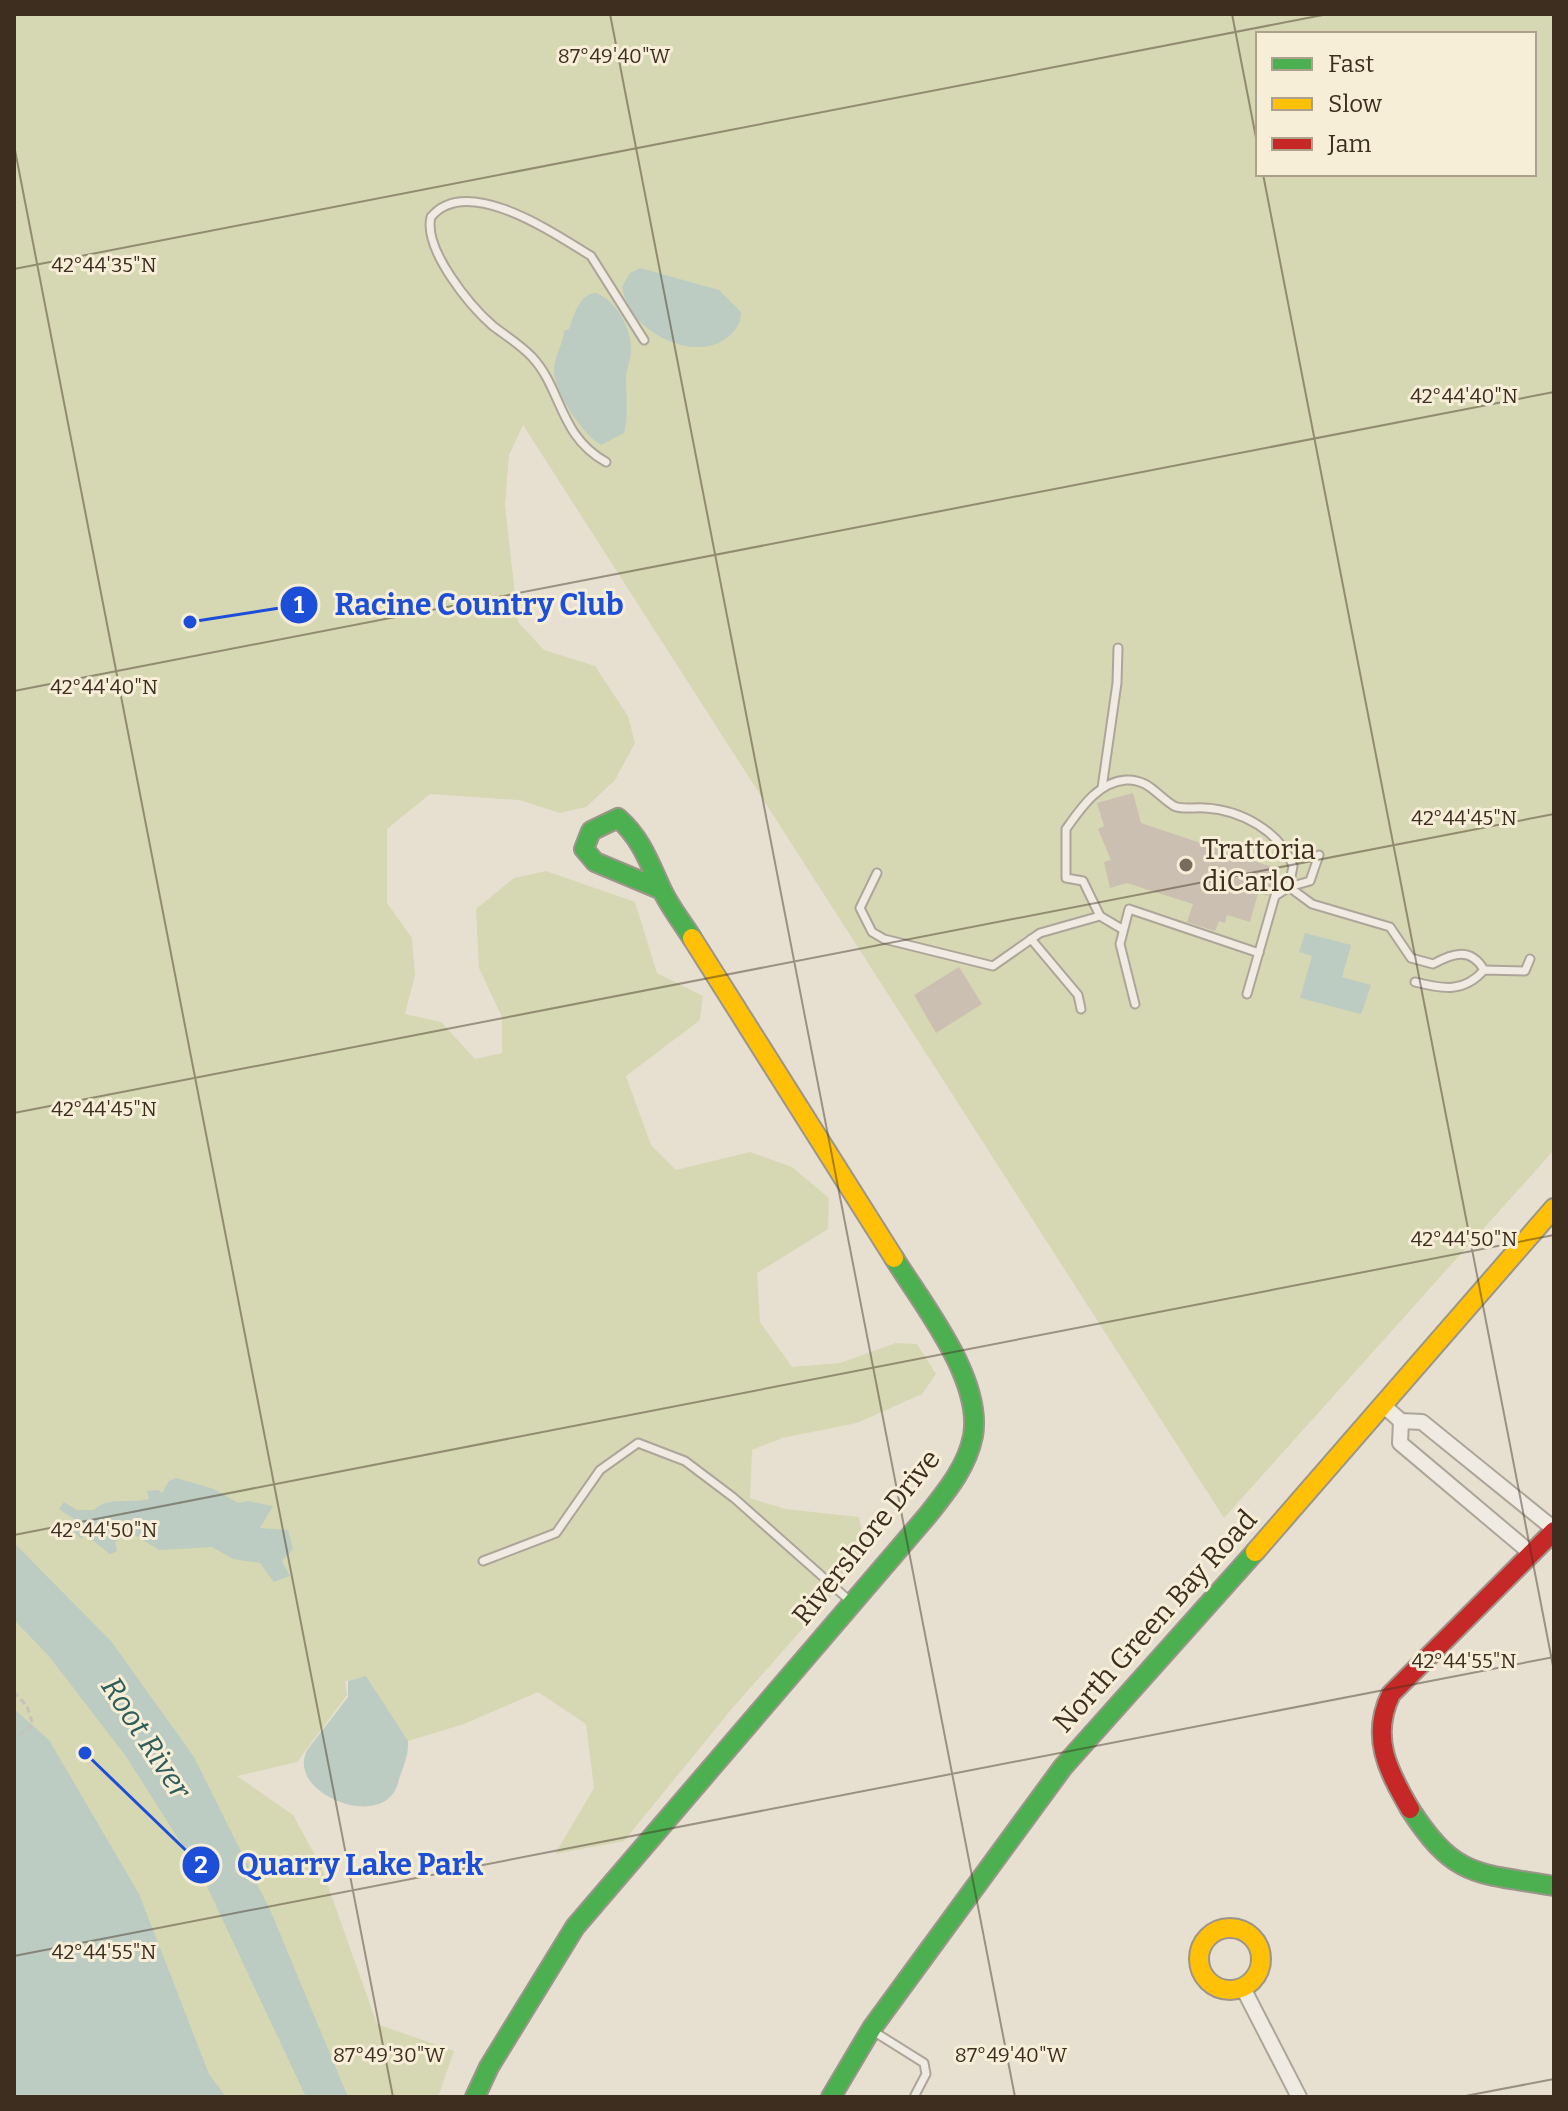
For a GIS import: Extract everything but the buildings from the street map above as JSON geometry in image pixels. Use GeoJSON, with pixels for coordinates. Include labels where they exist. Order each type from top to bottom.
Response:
{"type":"FeatureCollection","features":[{"type":"Feature","properties":{"kind":"street","name":"Rivershore Drive"},"geometry":{"type":"LineString","coordinates":[[475,2097],[489,2067],[575,1927],[956,1480],[973,1440],[973,1405],[947,1343],[662,890],[646,849],[631,828],[618,818],[597,824],[585,838],[584,849],[595,862],[662,890]]}},
{"type":"Feature","properties":{"kind":"street","name":"North Green Bay Road"},"geometry":{"type":"LineString","coordinates":[[831,2097],[871,2030],[1063,1767],[1384,1406],[1554,1208]]}},
{"type":"Feature","properties":{"kind":"street"},"geometry":{"type":"LineString","coordinates":[[1384,1406],[1401,1421],[1422,1422],[1554,1530],[1533,1555],[1394,1688],[1382,1712],[1379,1738],[1386,1767],[1446,1858],[1476,1872],[1554,1886]]}},
{"type":"Feature","properties":{"kind":"street"},"geometry":{"type":"LineString","coordinates":[[1401,1421],[1400,1443],[1533,1555]]}},
{"type":"Feature","properties":{"kind":"street"},"geometry":{"type":"LineString","coordinates":[[1243,1988],[1299,2097]]}},
{"type":"Feature","properties":{"kind":"lane"},"geometry":{"type":"LineString","coordinates":[[606,462],[581,442],[532,357],[493,326],[465,295],[429,235],[431,217],[450,203],[484,203],[506,209],[578,248],[591,256],[644,340]]}},
{"type":"Feature","properties":{"kind":"lane"},"geometry":{"type":"LineString","coordinates":[[1102,788],[1117,683],[1118,648]]}},
{"type":"Feature","properties":{"kind":"lane"},"geometry":{"type":"LineString","coordinates":[[1122,929],[1100,916],[1083,881],[1066,878],[1064,843],[1066,829],[1102,788],[1126,780],[1146,783],[1175,807],[1206,808],[1248,820],[1266,830],[1288,853],[1293,866],[1289,887]]}},
{"type":"Feature","properties":{"kind":"lane"},"geometry":{"type":"LineString","coordinates":[[1247,994],[1275,896],[1289,887],[1310,881],[1319,855]]}},
{"type":"Feature","properties":{"kind":"lane"},"geometry":{"type":"LineString","coordinates":[[877,873],[860,908],[872,932],[884,939],[993,966],[1054,927],[1100,916]]}},
{"type":"Feature","properties":{"kind":"lane"},"geometry":{"type":"LineString","coordinates":[[1289,887],[1312,904],[1390,927],[1404,943],[1411,958],[1433,964],[1448,956],[1467,954],[1475,956],[1484,970]]}},
{"type":"Feature","properties":{"kind":"lane"},"geometry":{"type":"LineString","coordinates":[[1135,1004],[1124,968],[1122,929],[1129,909],[1259,953]]}},
{"type":"Feature","properties":{"kind":"lane"},"geometry":{"type":"LineString","coordinates":[[1031,939],[1078,995],[1081,1009]]}},
{"type":"Feature","properties":{"kind":"lane"},"geometry":{"type":"LineString","coordinates":[[1415,982],[1456,988],[1471,983],[1484,970],[1495,967],[1521,972],[1530,959]]}},
{"type":"Feature","properties":{"kind":"lane"},"geometry":{"type":"LineString","coordinates":[[483,1561],[556,1533],[600,1470],[638,1443],[685,1461],[734,1498],[852,1602]]}},
{"type":"Feature","properties":{"kind":"lane"},"geometry":{"type":"LineString","coordinates":[[871,2030],[924,2063],[926,2074],[914,2097]]}},
{"type":"Feature","properties":{"kind":"path"},"geometry":{"type":"LineString","coordinates":[[14,1692],[27,1706],[33,1725],[14,1739]]}},
{"type":"Feature","properties":{"kind":"green space"},"geometry":{"type":"Polygon","coordinates":[[[14,14],[1554,14],[1554,1150],[1224,1518],[523,425],[509,455],[505,505],[518,622],[544,650],[595,666],[628,716],[635,743],[615,780],[586,807],[560,813],[519,800],[430,794],[387,829],[387,903],[412,938],[415,975],[405,1014],[441,1022],[475,1059],[502,1053],[502,1017],[479,968],[476,909],[514,878],[546,871],[635,902],[657,973],[703,996],[700,1020],[626,1076],[651,1145],[676,1170],[750,1152],[792,1167],[829,1198],[828,1229],[757,1273],[760,1322],[792,1367],[840,1363],[896,1343],[917,1344],[936,1374],[922,1394],[857,1423],[782,1438],[752,1450],[750,1498],[785,1509],[859,1517],[864,1544],[840,1586],[730,1711],[624,1841],[555,1854],[594,1788],[586,1724],[538,1692],[464,1724],[408,1741],[366,1677],[345,1681],[347,1695],[297,1762],[237,1776],[293,1815],[321,1866],[377,2024],[454,2051],[438,2097],[14,2097],[14,14]]]}},
{"type":"Feature","properties":{"kind":"water"},"geometry":{"type":"Polygon","coordinates":[[[640,268],[719,290],[741,312],[737,327],[720,342],[708,346],[681,345],[655,334],[633,313],[622,287],[630,273],[640,268]]]}},
{"type":"Feature","properties":{"kind":"water"},"geometry":{"type":"Polygon","coordinates":[[[596,293],[616,308],[631,342],[624,433],[601,445],[570,411],[558,388],[554,369],[564,331],[569,329],[581,301],[596,293]]]}},
{"type":"Feature","properties":{"kind":"water"},"geometry":{"type":"Polygon","coordinates":[[[1305,933],[1351,945],[1342,977],[1371,985],[1361,1014],[1300,998],[1312,956],[1299,952],[1305,933]]]}},
{"type":"Feature","properties":{"kind":"water"},"geometry":{"type":"Polygon","coordinates":[[[176,1478],[214,1489],[238,1503],[248,1501],[273,1506],[260,1528],[288,1530],[293,1549],[282,1561],[290,1576],[274,1582],[260,1563],[233,1559],[212,1547],[159,1550],[130,1532],[115,1542],[117,1551],[110,1554],[86,1535],[81,1539],[71,1528],[77,1521],[59,1509],[64,1502],[77,1510],[94,1510],[106,1503],[149,1499],[147,1491],[158,1490],[162,1493],[169,1481],[176,1478]]]}},
{"type":"Feature","properties":{"kind":"water","name":"Root River"},"geometry":{"type":"Polygon","coordinates":[[[14,1543],[111,1641],[194,1757],[271,1912],[348,2097],[306,2097],[202,1876],[125,1755],[48,1655],[14,1620],[14,1543]]]}},
{"type":"Feature","properties":{"kind":"water"},"geometry":{"type":"Polygon","coordinates":[[[366,1676],[408,1741],[408,1747],[398,1783],[389,1798],[374,1805],[357,1806],[321,1792],[309,1780],[304,1765],[308,1749],[348,1697],[348,1681],[366,1676]]]}},
{"type":"Feature","properties":{"kind":"water"},"geometry":{"type":"Polygon","coordinates":[[[14,1709],[49,1740],[139,1894],[209,2074],[226,2097],[14,2097],[14,1709]]]}},
{"type":"Feature","properties":{"kind":"traffic: fast"},"geometry":{"type":"LineString","coordinates":[[662,890],[595,862],[584,849],[591,831],[618,818],[626,826],[639,842],[668,901],[692,938]]}},
{"type":"Feature","properties":{"kind":"traffic: fast"},"geometry":{"type":"LineString","coordinates":[[475,2097],[489,2067],[575,1927],[927,1516],[961,1469],[973,1436],[974,1414],[969,1391],[948,1343],[894,1258]]}},
{"type":"Feature","properties":{"kind":"traffic: fast"},"geometry":{"type":"LineString","coordinates":[[831,2097],[872,2028],[1063,1767],[1255,1552]]}},
{"type":"Feature","properties":{"kind":"traffic: fast"},"geometry":{"type":"LineString","coordinates":[[1410,1809],[1426,1832],[1455,1861],[1487,1874],[1554,1886]]}},
{"type":"Feature","properties":{"kind":"traffic: slow"},"geometry":{"type":"LineString","coordinates":[[692,938],[894,1258]]}},
{"type":"Feature","properties":{"kind":"traffic: slow"},"geometry":{"type":"LineString","coordinates":[[1255,1552],[1554,1208]]}},
{"type":"Feature","properties":{"kind":"traffic: slow"},"geometry":{"type":"LineString","coordinates":[[1224,1928],[1236,1928],[1252,1937],[1259,1947],[1261,1959],[1259,1971],[1252,1981],[1236,1990],[1224,1990],[1204,1976],[1199,1965],[1199,1953],[1213,1933],[1224,1928]]}},
{"type":"Feature","properties":{"kind":"traffic: jam"},"geometry":{"type":"LineString","coordinates":[[1410,1809],[1384,1753],[1382,1725],[1391,1694],[1554,1531]]}},
{"type":"Feature","properties":{"kind":"place","name":"Racine Country Club"},"geometry":{"type":"Point","coordinates":[190,622]}},
{"type":"Feature","properties":{"kind":"place","name":"Trattoria diCarlo"},"geometry":{"type":"Point","coordinates":[1186,865]}},
{"type":"Feature","properties":{"kind":"place","name":"Quarry Lake Park"},"geometry":{"type":"Point","coordinates":[85,1753]}}]}
